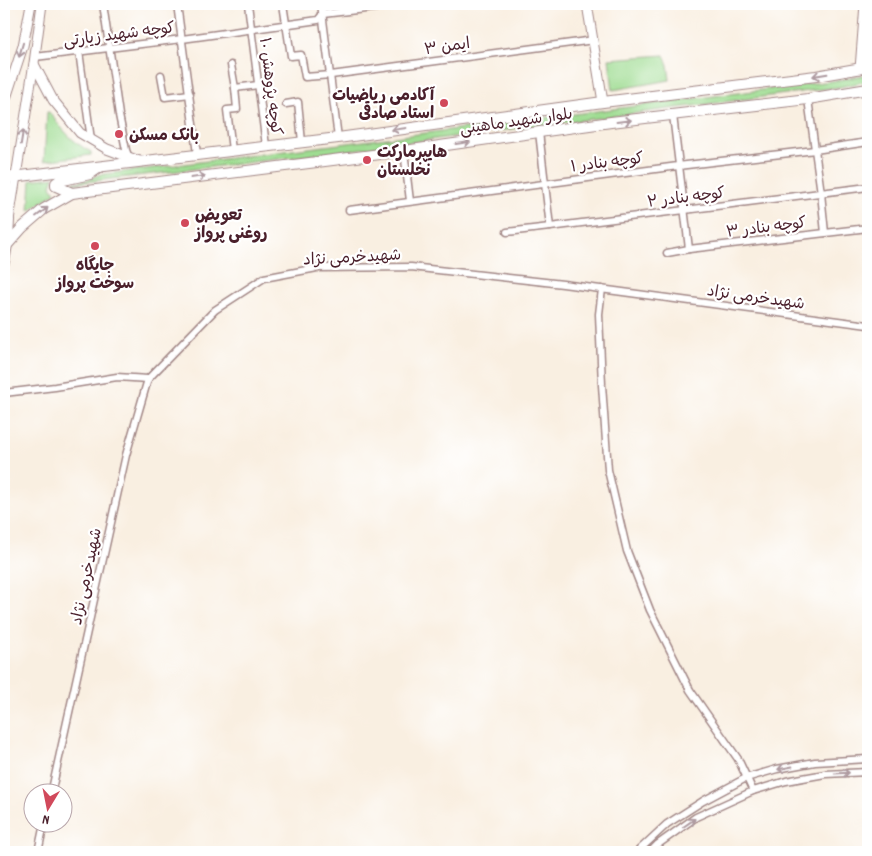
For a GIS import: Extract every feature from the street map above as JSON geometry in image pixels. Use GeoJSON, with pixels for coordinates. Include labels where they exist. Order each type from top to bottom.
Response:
{"type":"FeatureCollection","features":[{"type":"Feature","properties":{"kind":"main road"},"geometry":{"type":"LineString","coordinates":[[4,101],[23,46],[31,4]]}},
{"type":"Feature","properties":{"kind":"main road"},"geometry":{"type":"LineString","coordinates":[[4,262],[7,245],[6,216],[15,176],[35,60],[42,4]]}},
{"type":"Feature","properties":{"kind":"main road"},"geometry":{"type":"LineString","coordinates":[[587,4],[603,102]]}},
{"type":"Feature","properties":{"kind":"main road"},"geometry":{"type":"LineString","coordinates":[[864,68],[866,5]]}},
{"type":"Feature","properties":{"kind":"main road"},"geometry":{"type":"LineString","coordinates":[[35,60],[53,100],[80,133],[107,150],[134,159]]}},
{"type":"Feature","properties":{"kind":"main road","name":"بلوار شهید ماهینی"},"geometry":{"type":"LineString","coordinates":[[4,178],[100,166],[134,159],[338,138],[603,102],[816,76],[864,68]]}},
{"type":"Feature","properties":{"kind":"main road","name":"بلوار شهید ماهینی"},"geometry":{"type":"LineString","coordinates":[[7,245],[22,228],[44,209],[72,193],[808,99],[868,89]]}},
{"type":"Feature","properties":{"kind":"main road"},"geometry":{"type":"LineString","coordinates":[[72,193],[58,188],[56,183],[90,174],[100,166]]}},
{"type":"Feature","properties":{"kind":"street"},"geometry":{"type":"LineString","coordinates":[[103,4],[119,115],[126,150],[134,159]]}},
{"type":"Feature","properties":{"kind":"street"},"geometry":{"type":"LineString","coordinates":[[177,4],[197,154]]}},
{"type":"Feature","properties":{"kind":"street","name":"کوچه پژوهش ۱۰"},"geometry":{"type":"LineString","coordinates":[[248,4],[266,146]]}},
{"type":"Feature","properties":{"kind":"street"},"geometry":{"type":"LineString","coordinates":[[284,4],[286,24]]}},
{"type":"Feature","properties":{"kind":"street"},"geometry":{"type":"LineString","coordinates":[[321,4],[338,138]]}},
{"type":"Feature","properties":{"kind":"street","name":"کوچه شهید زیارتی"},"geometry":{"type":"LineString","coordinates":[[35,60],[79,51],[182,40],[318,20],[323,14],[407,4]]}},
{"type":"Feature","properties":{"kind":"street","name":"ایمن ۳"},"geometry":{"type":"LineString","coordinates":[[286,24],[291,56],[301,55],[305,77],[594,40]]}},
{"type":"Feature","properties":{"kind":"street"},"geometry":{"type":"LineString","coordinates":[[79,51],[91,140]]}},
{"type":"Feature","properties":{"kind":"street"},"geometry":{"type":"LineString","coordinates":[[231,65],[237,109],[227,110],[232,150]]}},
{"type":"Feature","properties":{"kind":"street"},"geometry":{"type":"LineString","coordinates":[[162,76],[165,96],[190,94]]}},
{"type":"Feature","properties":{"kind":"street"},"geometry":{"type":"LineString","coordinates":[[234,88],[258,85]]}},
{"type":"Feature","properties":{"kind":"street"},"geometry":{"type":"LineString","coordinates":[[808,99],[825,233]]}},
{"type":"Feature","properties":{"kind":"street"},"geometry":{"type":"LineString","coordinates":[[286,104],[298,102],[302,142]]}},
{"type":"Feature","properties":{"kind":"street"},"geometry":{"type":"LineString","coordinates":[[673,115],[689,249]]}},
{"type":"Feature","properties":{"kind":"street"},"geometry":{"type":"LineString","coordinates":[[540,132],[550,228]]}},
{"type":"Feature","properties":{"kind":"street","name":"کوچه بنادر ۱"},"geometry":{"type":"LineString","coordinates":[[348,210],[868,142]]}},
{"type":"Feature","properties":{"kind":"street"},"geometry":{"type":"LineString","coordinates":[[404,150],[410,201]]}},
{"type":"Feature","properties":{"kind":"street","name":"کوچه بنادر ۲"},"geometry":{"type":"LineString","coordinates":[[507,232],[868,187]]}},
{"type":"Feature","properties":{"kind":"street","name":"کوچه بنادر ۳"},"geometry":{"type":"LineString","coordinates":[[668,253],[868,228]]}},
{"type":"Feature","properties":{"kind":"street","name":"شهیدخرمی نژاد"},"geometry":{"type":"LineString","coordinates":[[53,784],[126,455],[148,379],[215,310],[264,278],[317,268],[411,267],[602,289],[868,325]]}},
{"type":"Feature","properties":{"kind":"street"},"geometry":{"type":"LineString","coordinates":[[602,289],[599,314],[608,470],[627,551],[650,610],[690,690],[738,759],[753,791]]}},
{"type":"Feature","properties":{"kind":"street"},"geometry":{"type":"LineString","coordinates":[[4,393],[117,377],[148,379]]}},
{"type":"Feature","properties":{"kind":"street"},"geometry":{"type":"LineString","coordinates":[[636,852],[667,824],[703,801],[746,778],[777,769],[814,762],[868,759]]}},
{"type":"Feature","properties":{"kind":"street"},"geometry":{"type":"LineString","coordinates":[[650,852],[696,817],[753,791],[786,781],[825,774],[868,772]]}},
{"type":"Feature","properties":{"kind":"street"},"geometry":{"type":"LineString","coordinates":[[38,852],[42,834]]}},
{"type":"Feature","properties":{"kind":"green space"},"geometry":{"type":"Polygon","coordinates":[[[664,55],[668,65],[670,80],[613,90],[609,59],[664,55]]]}},
{"type":"Feature","properties":{"kind":"green space"},"geometry":{"type":"Polygon","coordinates":[[[868,74],[868,81],[840,87],[320,154],[61,185],[90,179],[98,175],[839,80],[868,74]]]}},
{"type":"Feature","properties":{"kind":"green space"},"geometry":{"type":"Polygon","coordinates":[[[47,112],[73,139],[91,152],[91,155],[44,161],[47,112]]]}},
{"type":"Feature","properties":{"kind":"green space"},"geometry":{"type":"Polygon","coordinates":[[[54,177],[51,186],[55,193],[29,211],[31,180],[54,177]]]}},
{"type":"Feature","properties":{"kind":"place","name":"آکادمی ریاضیات استاد صادقی"},"geometry":{"type":"Point","coordinates":[444,103]}},
{"type":"Feature","properties":{"kind":"place","name":"بانک مسکن"},"geometry":{"type":"Point","coordinates":[119,134]}},
{"type":"Feature","properties":{"kind":"place","name":"هایپرمارکت نخلستان"},"geometry":{"type":"Point","coordinates":[367,160]}},
{"type":"Feature","properties":{"kind":"place","name":"تعویض روغنی پرواز"},"geometry":{"type":"Point","coordinates":[185,223]}},
{"type":"Feature","properties":{"kind":"place","name":"جایگاه سوخت پرواز"},"geometry":{"type":"Point","coordinates":[95,246]}}]}
